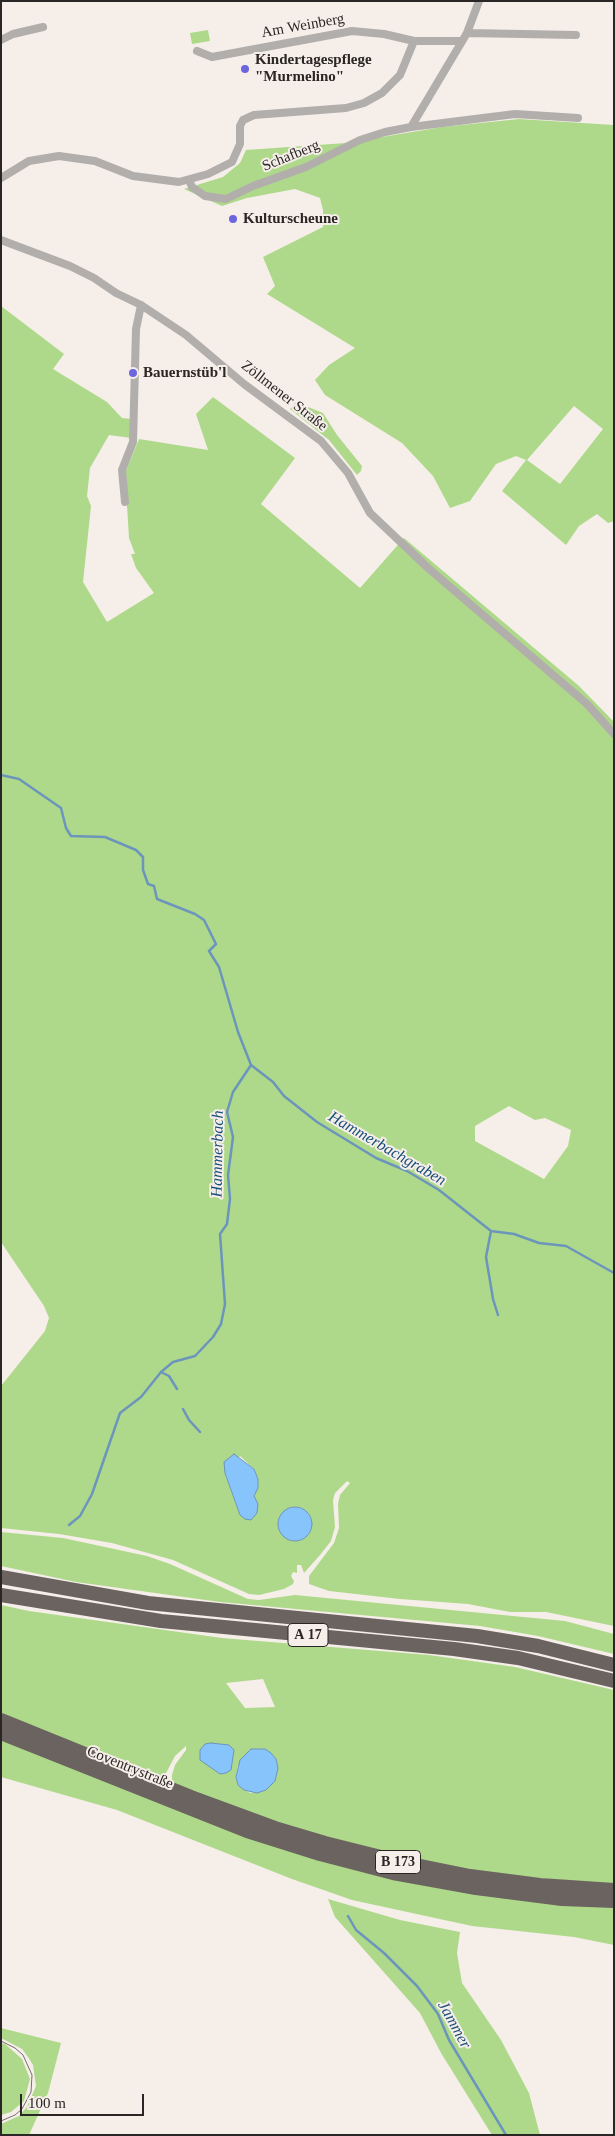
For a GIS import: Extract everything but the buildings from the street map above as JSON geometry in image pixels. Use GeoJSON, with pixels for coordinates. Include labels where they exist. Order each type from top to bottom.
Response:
{"type":"FeatureCollection","features":[{"type":"Feature","properties":{"kind":"highway","name":"A 17"},"geometry":{"type":"LineString","coordinates":[[1,1577],[148,1603],[477,1636],[538,1646],[614,1665]]}},
{"type":"Feature","properties":{"kind":"highway","name":"A 17"},"geometry":{"type":"LineString","coordinates":[[1,1595],[161,1621],[454,1649],[518,1658],[614,1681]]}},
{"type":"Feature","properties":{"kind":"highway","name":"B 173"},"geometry":{"type":"LineString","coordinates":[[1,1720],[191,1797],[278,1829],[362,1854],[470,1876],[540,1885],[614,1890]]}},
{"type":"Feature","properties":{"kind":"highway","name":"Coventrystraße"},"geometry":{"type":"LineString","coordinates":[[1,1733],[247,1831],[344,1861],[434,1881],[519,1894],[614,1902]]}},
{"type":"Feature","properties":{"kind":"street"},"geometry":{"type":"LineString","coordinates":[[410,127],[460,41],[467,33],[479,1]]}},
{"type":"Feature","properties":{"kind":"street"},"geometry":{"type":"LineString","coordinates":[[1,40],[14,34],[43,27]]}},
{"type":"Feature","properties":{"kind":"street","name":"Am Weinberg"},"geometry":{"type":"LineString","coordinates":[[197,51],[212,57],[352,31],[384,34],[414,41],[460,41]]}},
{"type":"Feature","properties":{"kind":"street"},"geometry":{"type":"LineString","coordinates":[[467,33],[576,35]]}},
{"type":"Feature","properties":{"kind":"street"},"geometry":{"type":"LineString","coordinates":[[1,178],[29,161],[59,156],[95,161],[133,176],[179,182],[189,180],[222,169],[232,162],[240,144],[240,126],[248,117],[263,114],[346,108],[364,103],[382,93],[400,75],[414,41]]}},
{"type":"Feature","properties":{"kind":"street","name":"Schafberg"},"geometry":{"type":"LineString","coordinates":[[189,180],[192,187],[205,196],[226,199],[253,186],[306,167],[360,140],[410,127],[515,114],[578,118]]}},
{"type":"Feature","properties":{"kind":"street","name":"Zöllmener Straße"},"geometry":{"type":"LineString","coordinates":[[1,240],[70,266],[94,278],[116,293],[141,305],[186,335],[244,384],[321,441],[348,473],[370,513],[428,568],[587,704],[614,734]]}},
{"type":"Feature","properties":{"kind":"street"},"geometry":{"type":"LineString","coordinates":[[125,502],[122,470],[133,442],[136,329],[141,305]]}},
{"type":"Feature","properties":{"kind":"green space"},"geometry":{"type":"Polygon","coordinates":[[[208,30],[210,41],[192,44],[190,33],[208,30]]]}},
{"type":"Feature","properties":{"kind":"green space"},"geometry":{"type":"Polygon","coordinates":[[[519,119],[614,125],[614,521],[608,523],[597,514],[579,526],[566,545],[502,491],[526,460],[516,456],[496,464],[470,501],[450,508],[433,476],[402,443],[325,395],[315,380],[329,365],[355,348],[267,294],[275,286],[263,257],[323,227],[323,210],[320,198],[295,189],[247,198],[222,206],[184,189],[223,177],[240,163],[246,150],[346,143],[442,127],[519,119]],[[574,406],[527,460],[560,484],[603,429],[574,406]]]}},
{"type":"Feature","properties":{"kind":"green space"},"geometry":{"type":"Polygon","coordinates":[[[1,306],[64,354],[53,369],[107,402],[122,418],[132,419],[131,438],[109,435],[90,468],[87,496],[91,506],[83,582],[107,622],[154,593],[136,568],[131,554],[135,554],[129,538],[125,473],[139,439],[208,450],[196,414],[213,397],[295,458],[261,504],[360,588],[404,538],[579,686],[614,722],[614,1626],[546,1612],[510,1612],[468,1604],[329,1591],[309,1584],[309,1576],[334,1543],[339,1528],[338,1504],[340,1495],[350,1483],[347,1481],[335,1493],[333,1500],[335,1527],[331,1541],[304,1573],[301,1565],[297,1565],[297,1573],[293,1572],[291,1576],[294,1581],[293,1584],[284,1589],[259,1595],[249,1594],[173,1560],[112,1543],[59,1534],[1,1528],[1,1386],[45,1331],[49,1318],[44,1306],[1,1242],[1,306]],[[509,1106],[475,1126],[475,1141],[544,1179],[568,1146],[571,1130],[545,1118],[535,1120],[509,1106]],[[240,1456],[225,1473],[240,1515],[254,1496],[258,1479],[254,1469],[240,1456]]]}},
{"type":"Feature","properties":{"kind":"green space"},"geometry":{"type":"Polygon","coordinates":[[[296,402],[323,413],[337,435],[362,466],[361,471],[357,475],[329,440],[290,409],[296,402]]]}},
{"type":"Feature","properties":{"kind":"green space"},"geometry":{"type":"Polygon","coordinates":[[[1,1532],[63,1538],[147,1556],[170,1564],[248,1599],[259,1600],[295,1595],[565,1621],[614,1634],[614,1654],[538,1636],[480,1626],[220,1602],[76,1582],[1,1566],[1,1532]]]}},
{"type":"Feature","properties":{"kind":"green space"},"geometry":{"type":"Polygon","coordinates":[[[1,1605],[29,1611],[222,1638],[429,1655],[515,1667],[614,1690],[614,1885],[476,1872],[391,1854],[280,1825],[178,1786],[172,1781],[175,1765],[186,1750],[186,1746],[175,1756],[164,1777],[155,1778],[1,1715],[1,1605]],[[263,1679],[226,1683],[245,1708],[275,1707],[263,1679]],[[238,1765],[236,1777],[238,1785],[250,1793],[266,1790],[238,1765]]]}},
{"type":"Feature","properties":{"kind":"green space"},"geometry":{"type":"Polygon","coordinates":[[[1,1739],[212,1823],[614,1907],[614,1945],[574,1937],[472,1926],[352,1900],[292,1879],[117,1810],[1,1777],[1,1739]]]}},
{"type":"Feature","properties":{"kind":"green space"},"geometry":{"type":"Polygon","coordinates":[[[328,1899],[400,1920],[460,1932],[457,1953],[462,1983],[501,2040],[529,2093],[540,2135],[492,2135],[441,2053],[420,2013],[335,1917],[328,1899]]]}},
{"type":"Feature","properties":{"kind":"green space"},"geometry":{"type":"Polygon","coordinates":[[[1,2028],[61,2043],[48,2093],[29,2135],[1,2135],[1,2124],[19,2116],[27,2107],[36,2086],[33,2065],[22,2049],[1,2038],[1,2028]]]}},
{"type":"Feature","properties":{"kind":"green space"},"geometry":{"type":"Polygon","coordinates":[[[1,2043],[5,2044],[22,2059],[30,2079],[24,2101],[11,2112],[1,2115],[1,2043]]]}},
{"type":"Feature","properties":{"kind":"water"},"geometry":{"type":"Polygon","coordinates":[[[234,1454],[254,1469],[258,1479],[258,1488],[254,1496],[258,1504],[257,1513],[251,1520],[245,1519],[240,1515],[225,1473],[224,1462],[234,1454]]]}},
{"type":"Feature","properties":{"kind":"water"},"geometry":{"type":"Polygon","coordinates":[[[295,1507],[307,1512],[312,1524],[307,1536],[295,1541],[283,1536],[278,1524],[283,1512],[295,1507]]]}},
{"type":"Feature","properties":{"kind":"water"},"geometry":{"type":"Polygon","coordinates":[[[205,1744],[229,1745],[234,1750],[231,1770],[220,1774],[200,1760],[200,1750],[205,1744]]]}},
{"type":"Feature","properties":{"kind":"water"},"geometry":{"type":"Polygon","coordinates":[[[251,1749],[265,1749],[271,1753],[276,1759],[278,1768],[275,1781],[266,1790],[257,1793],[244,1790],[238,1785],[236,1777],[240,1760],[251,1749]]]}},
{"type":"Feature","properties":{"kind":"waterway","name":"Hammerbach"},"geometry":{"type":"LineString","coordinates":[[1,775],[19,779],[61,808],[66,828],[71,836],[105,837],[136,850],[143,857],[143,870],[148,884],[154,886],[157,899],[195,914],[204,920],[216,944],[209,951],[219,967],[238,1032],[251,1065],[233,1092],[227,1112],[233,1137],[228,1175],[230,1199],[227,1224],[220,1234],[225,1304],[221,1324],[213,1337],[195,1356],[173,1362],[161,1372],[141,1397],[120,1413],[92,1494],[80,1516],[69,1525]]}},
{"type":"Feature","properties":{"kind":"waterway","name":"Hammerbachgraben"},"geometry":{"type":"LineString","coordinates":[[251,1065],[273,1082],[284,1096],[317,1122],[376,1158],[407,1171],[439,1190],[491,1231],[514,1234],[539,1243],[566,1246],[614,1273]]}},
{"type":"Feature","properties":{"kind":"waterway","name":"Hammerbachgraben"},"geometry":{"type":"LineString","coordinates":[[491,1231],[486,1257],[493,1299],[498,1315]]}},
{"type":"Feature","properties":{"kind":"waterway"},"geometry":{"type":"LineString","coordinates":[[161,1372],[169,1376],[177,1389]]}},
{"type":"Feature","properties":{"kind":"waterway"},"geometry":{"type":"LineString","coordinates":[[183,1409],[189,1420],[200,1432]]}},
{"type":"Feature","properties":{"kind":"waterway","name":"Jammer"},"geometry":{"type":"LineString","coordinates":[[348,1916],[356,1930],[384,1953],[417,1986],[438,2014],[449,2040],[506,2135]]}},
{"type":"Feature","properties":{"kind":"tram line"},"geometry":{"type":"LineString","coordinates":[[1,2041],[15,2048],[23,2055],[32,2075],[31,2092],[22,2109],[15,2115],[1,2121]]}},
{"type":"Feature","properties":{"kind":"place","name":"Kindertagespflege \"Murmelino\""},"geometry":{"type":"Point","coordinates":[245,69]}},
{"type":"Feature","properties":{"kind":"place","name":"Kulturscheune"},"geometry":{"type":"Point","coordinates":[233,219]}},
{"type":"Feature","properties":{"kind":"place","name":"Bauernstüb'l"},"geometry":{"type":"Point","coordinates":[133,373]}}]}
